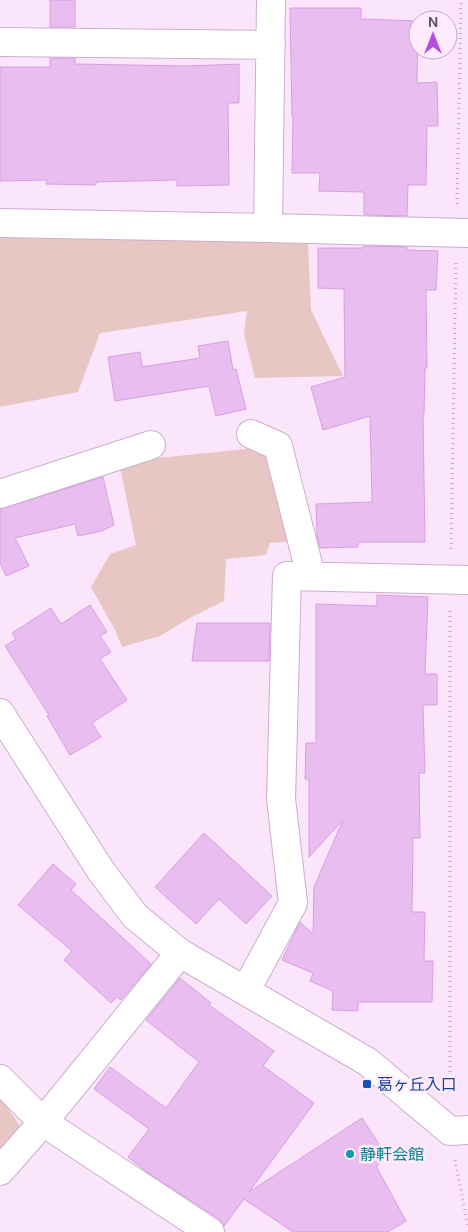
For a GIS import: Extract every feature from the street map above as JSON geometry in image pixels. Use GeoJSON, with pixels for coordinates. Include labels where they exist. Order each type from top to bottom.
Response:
{"type":"FeatureCollection","features":[{"type":"Feature","properties":{"kind":"street"},"geometry":{"type":"LineString","coordinates":[[268,228],[271,0]]}},
{"type":"Feature","properties":{"kind":"street"},"geometry":{"type":"LineString","coordinates":[[0,42],[270,45]]}},
{"type":"Feature","properties":{"kind":"street"},"geometry":{"type":"LineString","coordinates":[[0,223],[462,233]]}},
{"type":"Feature","properties":{"kind":"street"},"geometry":{"type":"LineString","coordinates":[[252,434],[278,446],[311,576]]}},
{"type":"Feature","properties":{"kind":"street"},"geometry":{"type":"LineString","coordinates":[[0,494],[151,444]]}},
{"type":"Feature","properties":{"kind":"street"},"geometry":{"type":"LineString","coordinates":[[246,990],[293,903],[281,799],[287,576],[459,580]]}},
{"type":"Feature","properties":{"kind":"street"},"geometry":{"type":"LineString","coordinates":[[0,713],[101,871],[135,916],[180,953],[368,1062],[459,1130]]}},
{"type":"Feature","properties":{"kind":"street"},"geometry":{"type":"LineString","coordinates":[[0,1171],[43,1122],[180,953]]}},
{"type":"Feature","properties":{"kind":"street"},"geometry":{"type":"LineString","coordinates":[[0,1079],[43,1122],[210,1232]]}},
{"type":"Feature","properties":{"kind":"path"},"geometry":{"type":"LineString","coordinates":[[461,0],[459,1130],[468,1226]]}},
{"type":"Feature","properties":{"kind":"shaded area"},"geometry":{"type":"Polygon","coordinates":[[[0,238],[308,244],[311,310],[343,376],[255,378],[244,334],[247,311],[100,333],[78,392],[0,407],[0,238]]]}},
{"type":"Feature","properties":{"kind":"shaded area"},"geometry":{"type":"Polygon","coordinates":[[[284,445],[303,541],[270,543],[266,555],[226,559],[224,601],[160,636],[122,647],[115,630],[91,587],[110,554],[136,545],[119,462],[284,445]]]}},
{"type":"Feature","properties":{"kind":"shaded area"},"geometry":{"type":"Polygon","coordinates":[[[0,1097],[20,1126],[0,1153],[0,1097]]]}},
{"type":"Feature","properties":{"kind":"building"},"geometry":{"type":"Polygon","coordinates":[[[50,0],[75,0],[75,27],[50,27],[50,0]]]}},
{"type":"Feature","properties":{"kind":"building"},"geometry":{"type":"Polygon","coordinates":[[[290,8],[361,8],[361,19],[408,21],[408,60],[417,60],[417,83],[437,82],[438,126],[427,126],[426,185],[408,185],[407,216],[364,215],[364,192],[319,191],[320,173],[292,173],[290,8]]]}},
{"type":"Feature","properties":{"kind":"building"},"geometry":{"type":"Polygon","coordinates":[[[50,58],[75,58],[75,64],[187,66],[239,64],[239,103],[228,103],[229,185],[177,186],[177,180],[96,182],[96,185],[46,184],[47,180],[0,181],[0,67],[50,67],[50,58]]]}},
{"type":"Feature","properties":{"kind":"building"},"geometry":{"type":"Polygon","coordinates":[[[363,246],[407,247],[407,250],[438,251],[436,290],[426,290],[427,368],[425,368],[423,415],[425,542],[358,542],[358,547],[320,548],[317,536],[316,504],[372,502],[370,416],[323,430],[311,387],[345,377],[344,289],[318,288],[318,248],[363,248],[363,246]]]}},
{"type":"Feature","properties":{"kind":"building"},"geometry":{"type":"Polygon","coordinates":[[[228,341],[233,370],[236,369],[246,409],[216,416],[209,386],[115,401],[108,357],[140,352],[142,367],[200,358],[198,346],[228,341]]]}},
{"type":"Feature","properties":{"kind":"building"},"geometry":{"type":"Polygon","coordinates":[[[103,477],[114,525],[102,531],[78,536],[75,524],[15,538],[29,566],[6,576],[0,563],[0,509],[103,477]]]}},
{"type":"Feature","properties":{"kind":"building"},"geometry":{"type":"Polygon","coordinates":[[[377,595],[428,597],[425,674],[437,674],[437,705],[423,705],[425,773],[419,773],[420,838],[413,838],[412,912],[425,912],[424,961],[433,961],[432,1002],[358,1002],[358,1011],[332,1010],[333,991],[310,981],[313,973],[282,960],[300,922],[313,934],[314,887],[343,820],[309,857],[309,779],[305,779],[306,743],[316,743],[316,604],[377,606],[377,595]]]}},
{"type":"Feature","properties":{"kind":"building"},"geometry":{"type":"Polygon","coordinates":[[[90,605],[107,632],[100,636],[111,652],[100,659],[127,700],[92,723],[101,737],[70,755],[47,716],[49,715],[5,646],[16,639],[12,633],[51,608],[61,624],[90,605]]]}},
{"type":"Feature","properties":{"kind":"building"},"geometry":{"type":"Polygon","coordinates":[[[197,623],[270,623],[269,661],[192,661],[197,623]]]}},
{"type":"Feature","properties":{"kind":"building"},"geometry":{"type":"Polygon","coordinates":[[[204,833],[272,896],[246,924],[219,899],[196,924],[155,887],[204,833]]]}},
{"type":"Feature","properties":{"kind":"building"},"geometry":{"type":"Polygon","coordinates":[[[53,864],[76,884],[71,890],[151,964],[121,1000],[117,997],[111,1003],[64,960],[72,951],[18,905],[53,864]]]}},
{"type":"Feature","properties":{"kind":"building"},"geometry":{"type":"Polygon","coordinates":[[[180,978],[211,1003],[209,1005],[274,1051],[263,1066],[314,1103],[249,1192],[362,1118],[388,1158],[376,1166],[406,1221],[388,1232],[293,1232],[244,1199],[224,1226],[219,1219],[147,1172],[128,1157],[149,1129],[94,1089],[110,1067],[166,1108],[199,1062],[146,1020],[180,978]]]}},
{"type":"Feature","properties":{"kind":"place","name":"葛ヶ丘入口"},"geometry":{"type":"Point","coordinates":[367,1084]}},
{"type":"Feature","properties":{"kind":"place","name":"静軒会館"},"geometry":{"type":"Point","coordinates":[350,1154]}}]}
